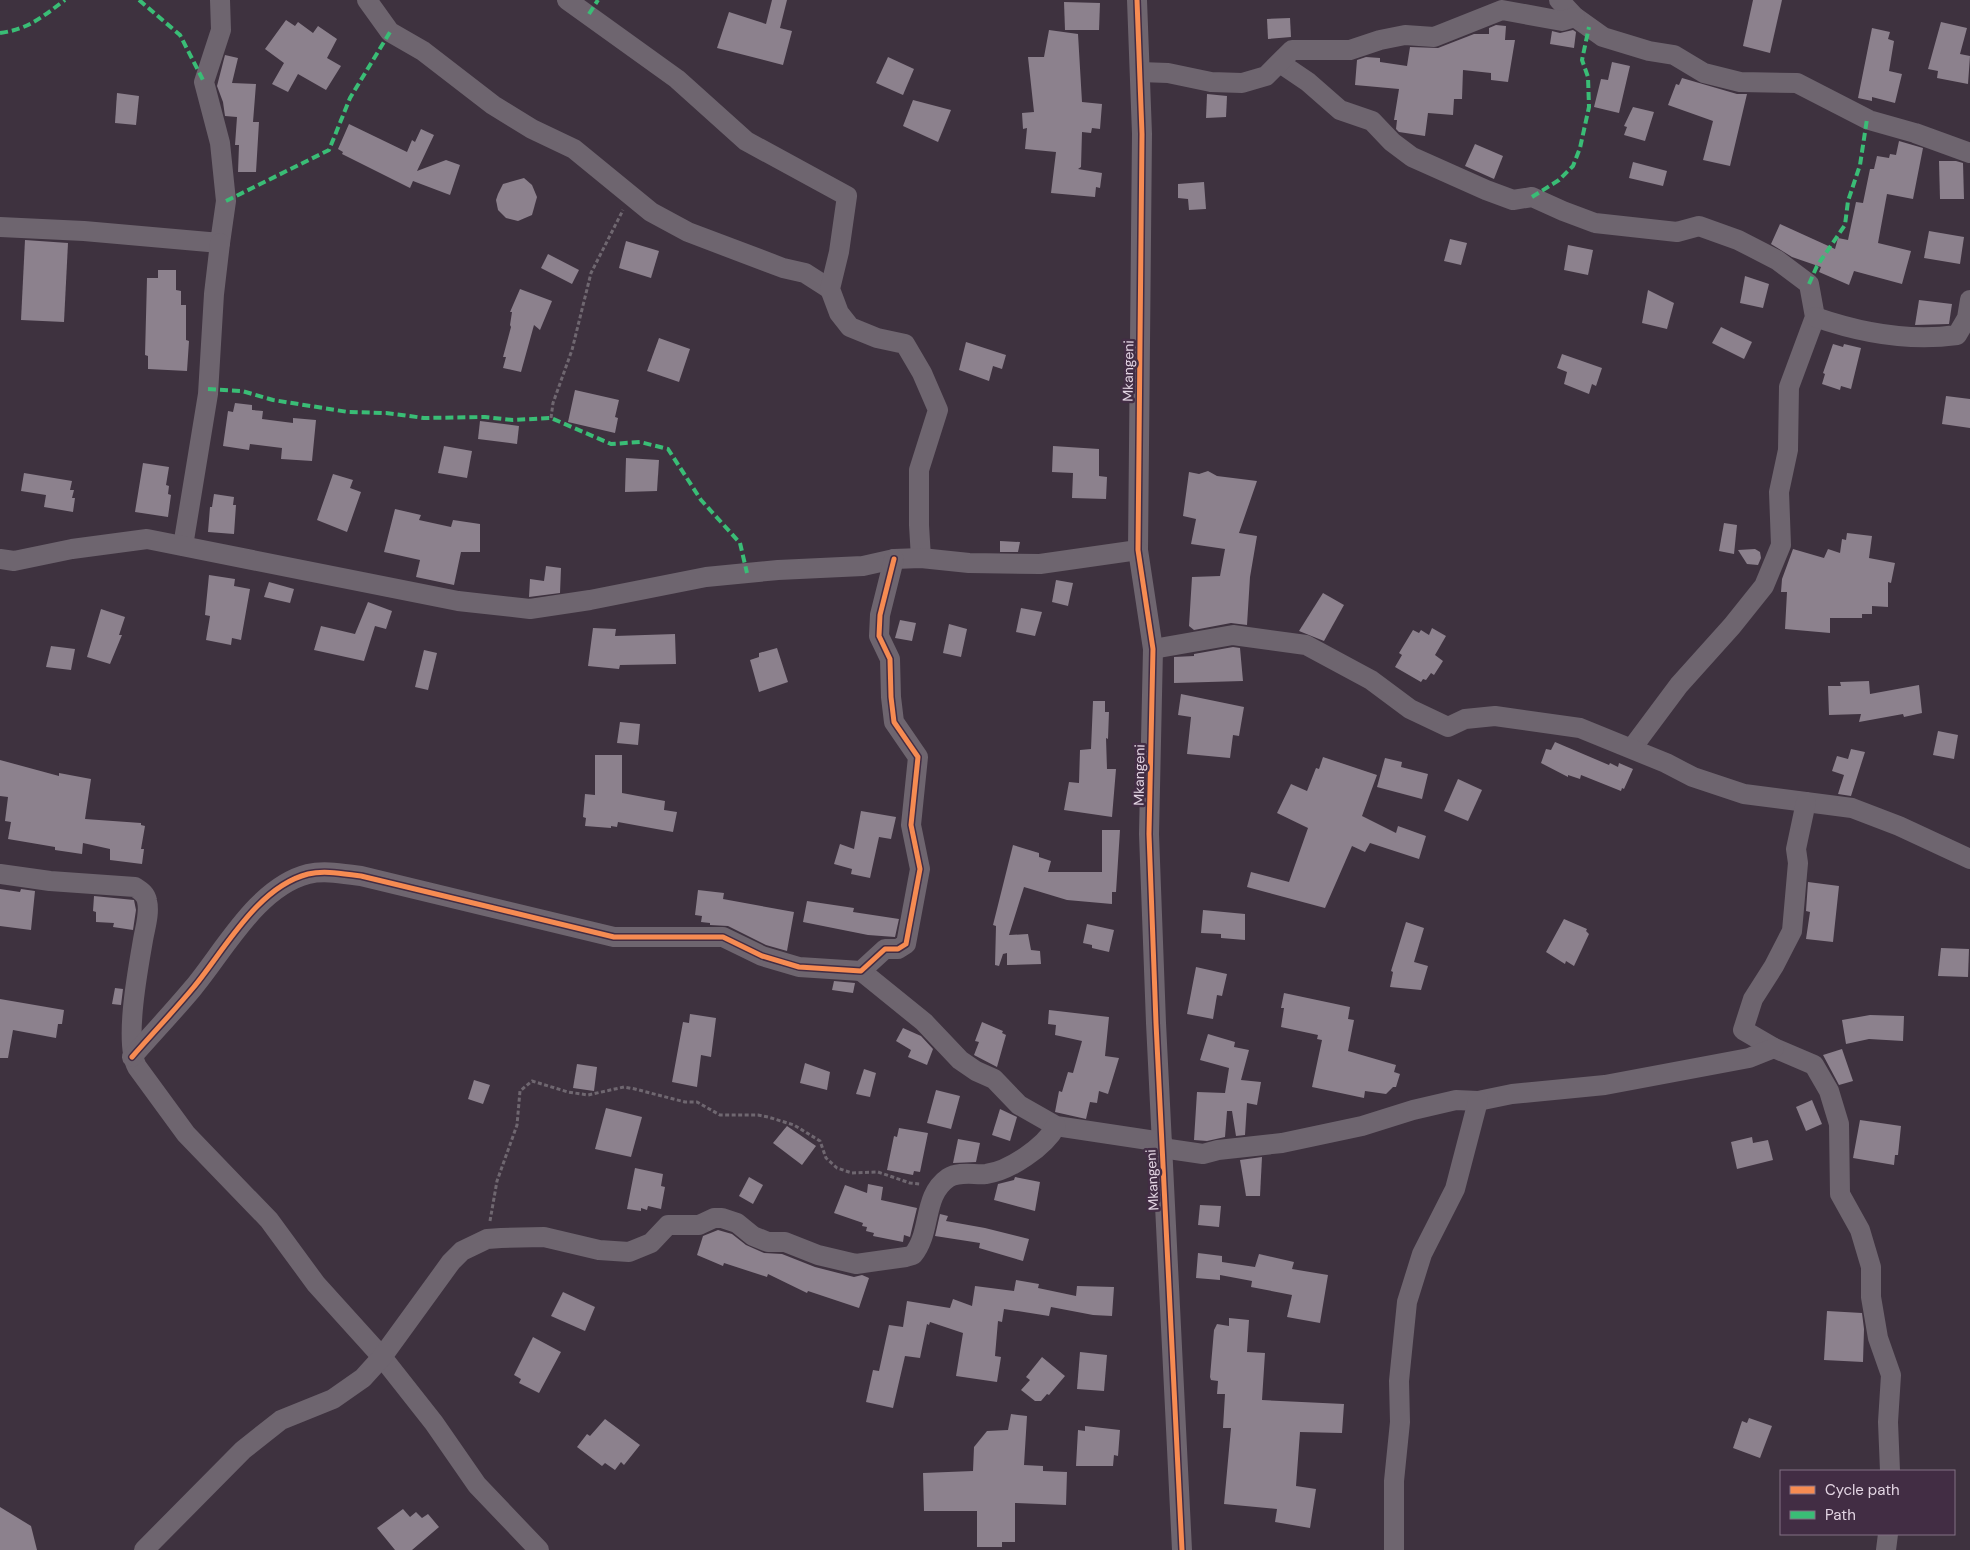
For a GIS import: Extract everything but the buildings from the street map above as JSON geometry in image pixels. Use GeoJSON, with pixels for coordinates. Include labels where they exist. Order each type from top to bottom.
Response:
{"type":"FeatureCollection","features":[{"type":"Feature","properties":{"kind":"street"},"geometry":{"type":"LineString","coordinates":[[183,546],[208,394],[214,294],[226,201],[220,143],[204,82],[221,30],[220,0]]}},
{"type":"Feature","properties":{"kind":"street"},"geometry":{"type":"LineString","coordinates":[[367,0],[390,32],[423,50],[492,104],[532,129],[574,149],[651,212],[688,232],[783,268],[805,273],[830,289]]}},
{"type":"Feature","properties":{"kind":"street"},"geometry":{"type":"LineString","coordinates":[[567,0],[677,80],[746,141],[847,196],[839,252],[830,289],[839,313],[850,327],[877,338],[905,344],[922,373],[938,410],[919,470],[921,558]]}},
{"type":"Feature","properties":{"kind":"street","name":"Mkangeni"},"geometry":{"type":"LineString","coordinates":[[1137,0],[1142,134],[1138,550],[1153,649],[1149,834],[1182,1550]]}},
{"type":"Feature","properties":{"kind":"street"},"geometry":{"type":"LineString","coordinates":[[1559,0],[1575,17],[1603,37],[1649,51],[1674,55],[1704,72],[1740,82],[1797,83],[1869,120],[1915,133],[1970,153]]}},
{"type":"Feature","properties":{"kind":"street"},"geometry":{"type":"LineString","coordinates":[[1140,72],[1168,73],[1211,82],[1242,83],[1266,76],[1292,50],[1350,50],[1380,40],[1405,36],[1434,38],[1502,10],[1562,21],[1575,17]]}},
{"type":"Feature","properties":{"kind":"street"},"geometry":{"type":"LineString","coordinates":[[1280,63],[1308,82],[1340,110],[1372,122],[1392,142],[1412,157],[1486,190],[1513,200],[1532,197],[1563,212],[1595,223],[1677,232],[1699,226],[1738,240],[1777,260],[1809,284],[1815,317],[1789,387],[1788,450],[1779,492],[1781,545],[1764,586],[1732,626],[1679,685],[1632,748]]}},
{"type":"Feature","properties":{"kind":"street"},"geometry":{"type":"LineString","coordinates":[[0,227],[84,231],[220,243]]}},
{"type":"Feature","properties":{"kind":"street"},"geometry":{"type":"LineString","coordinates":[[1815,317],[1881,335],[1928,339],[1957,335],[1967,318],[1970,300]]}},
{"type":"Feature","properties":{"kind":"street"},"geometry":{"type":"LineString","coordinates":[[0,559],[14,561],[72,549],[147,539],[458,601],[530,609],[590,600],[706,577],[778,570],[863,566],[894,559],[921,558],[969,563],[1040,564],[1138,550]]}},
{"type":"Feature","properties":{"kind":"street"},"geometry":{"type":"LineString","coordinates":[[861,971],[885,949],[898,949],[906,944],[920,869],[911,824],[918,757],[894,722],[890,659],[878,636],[880,615],[894,559]]}},
{"type":"Feature","properties":{"kind":"street"},"geometry":{"type":"LineString","coordinates":[[1153,649],[1233,635],[1306,645],[1371,680],[1410,709],[1448,727],[1465,719],[1496,716],[1580,728],[1632,748],[1693,777],[1744,794],[1852,808],[1899,826],[1970,859]]}},
{"type":"Feature","properties":{"kind":"street"},"geometry":{"type":"LineString","coordinates":[[1806,802],[1796,849],[1798,863],[1792,931],[1774,966],[1753,999],[1743,1030],[1774,1048],[1814,1065],[1829,1091],[1839,1124],[1840,1194],[1860,1230],[1871,1267],[1871,1297],[1878,1338],[1891,1375],[1888,1422],[1890,1470]]}},
{"type":"Feature","properties":{"kind":"street"},"geometry":{"type":"LineString","coordinates":[[132,1057],[193,988],[258,905],[279,888],[308,874],[333,872],[362,876],[614,937],[723,937],[762,956],[799,967],[861,971],[924,1022],[960,1060],[976,1071],[994,1079],[1020,1105],[1056,1126],[1203,1154],[1218,1150],[1282,1143],[1362,1126],[1414,1110],[1456,1100],[1478,1101],[1512,1094],[1605,1085],[1749,1058],[1774,1048]]}},
{"type":"Feature","properties":{"kind":"street"},"geometry":{"type":"LineString","coordinates":[[0,874],[50,881],[135,887],[144,893],[148,908],[139,968],[132,1057],[169,1113],[186,1134],[269,1220],[316,1284],[382,1357],[434,1423],[477,1485],[539,1550]]}},
{"type":"Feature","properties":{"kind":"street"},"geometry":{"type":"LineString","coordinates":[[1394,1550],[1394,1481],[1400,1422],[1399,1381],[1407,1302],[1422,1254],[1455,1189],[1478,1101]]}},
{"type":"Feature","properties":{"kind":"street"},"geometry":{"type":"LineString","coordinates":[[144,1550],[243,1450],[281,1420],[333,1399],[363,1378],[382,1357],[451,1262],[462,1251],[487,1239],[544,1237],[599,1250],[629,1252],[651,1242],[668,1225],[699,1225],[714,1218],[722,1218],[737,1223],[753,1236],[768,1242],[785,1242],[818,1255],[856,1264],[913,1255],[922,1242],[929,1216],[930,1200],[943,1182],[950,1176],[1006,1170],[1050,1138],[1056,1126]]}},
{"type":"Feature","properties":{"kind":"street"},"geometry":{"type":"LineString","coordinates":[[1886,1550],[1888,1535]]}},
{"type":"Feature","properties":{"kind":"path"},"geometry":{"type":"LineString","coordinates":[[552,418],[554,403],[572,350],[591,273],[616,220],[631,197]]}},
{"type":"Feature","properties":{"kind":"path"},"geometry":{"type":"LineString","coordinates":[[487,1239],[497,1181],[517,1125],[520,1091],[532,1081],[568,1092],[588,1095],[630,1088],[685,1102],[697,1102],[720,1115],[758,1115],[794,1125],[820,1141],[826,1158],[837,1168],[852,1173],[878,1172],[910,1182],[931,1185],[943,1182]]}},
{"type":"Feature","properties":{"kind":"marked path"},"geometry":{"type":"LineString","coordinates":[[0,33],[19,29],[27,25],[42,17],[65,0]]}},
{"type":"Feature","properties":{"kind":"marked path"},"geometry":{"type":"LineString","coordinates":[[139,0],[180,35],[204,82]]}},
{"type":"Feature","properties":{"kind":"marked path"},"geometry":{"type":"LineString","coordinates":[[589,14],[598,0]]}},
{"type":"Feature","properties":{"kind":"marked path"},"geometry":{"type":"LineString","coordinates":[[1532,197],[1559,180],[1573,166],[1580,148],[1589,107],[1588,77],[1582,60],[1589,27]]}},
{"type":"Feature","properties":{"kind":"marked path"},"geometry":{"type":"LineString","coordinates":[[226,201],[329,150],[350,98],[390,32]]}},
{"type":"Feature","properties":{"kind":"marked path"},"geometry":{"type":"LineString","coordinates":[[1809,284],[1817,266],[1845,225],[1848,201],[1860,165],[1867,119]]}},
{"type":"Feature","properties":{"kind":"marked path"},"geometry":{"type":"LineString","coordinates":[[208,389],[242,391],[273,400],[348,412],[386,413],[424,418],[485,417],[513,420],[551,418],[611,444],[640,442],[668,449],[701,500],[740,543],[747,573]]}},
{"type":"Feature","properties":{"kind":"cycle path"},"geometry":{"type":"LineString","coordinates":[[1137,0],[1142,134],[1138,550],[1153,649],[1149,834],[1156,1023],[1182,1550]]}},
{"type":"Feature","properties":{"kind":"cycle path"},"geometry":{"type":"LineString","coordinates":[[132,1057],[193,988],[257,906],[290,881],[314,873],[361,876],[614,937],[723,937],[762,956],[799,967],[861,971],[885,949],[898,949],[906,944],[920,869],[911,825],[918,757],[894,722],[890,659],[879,636],[880,615],[894,559]]}}]}
